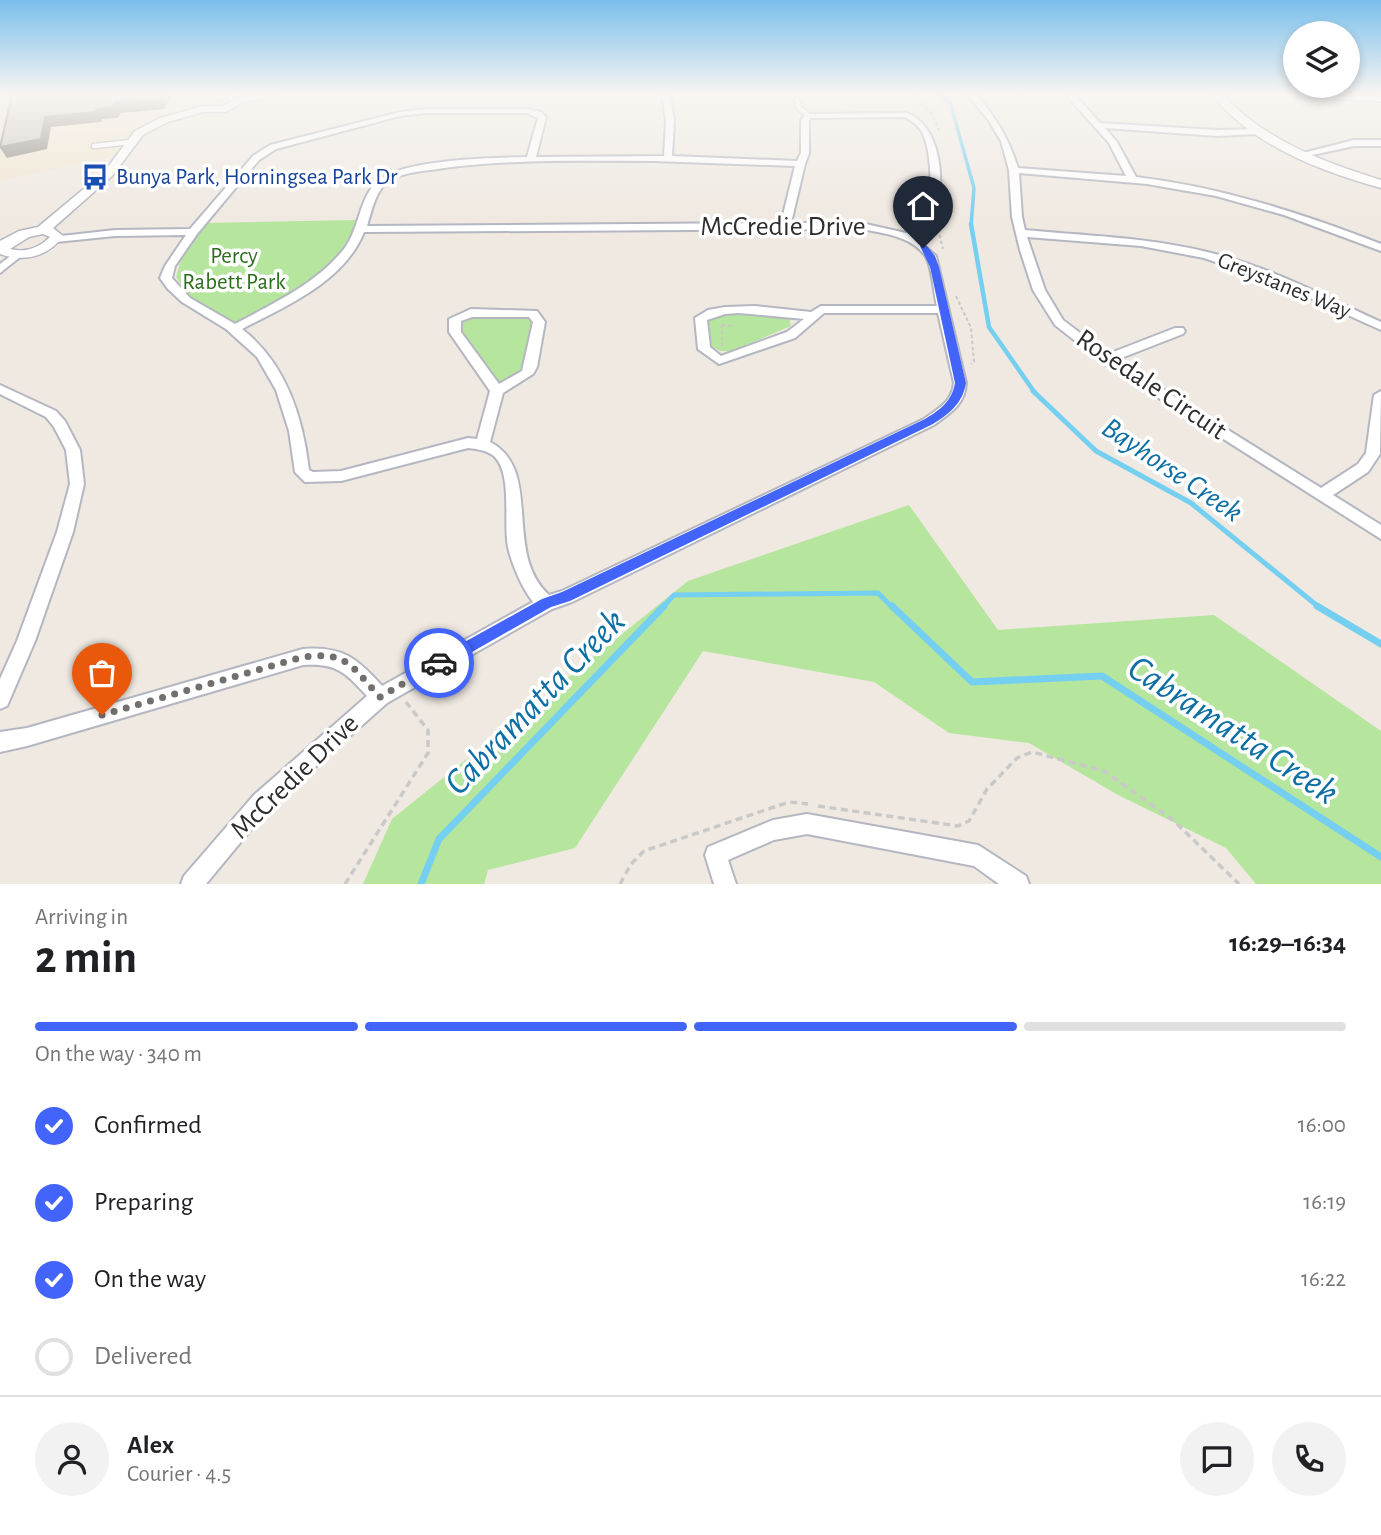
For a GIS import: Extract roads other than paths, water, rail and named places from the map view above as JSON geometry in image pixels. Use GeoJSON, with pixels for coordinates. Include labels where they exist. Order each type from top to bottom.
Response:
{"type":"FeatureCollection","features":[{"type":"Feature","properties":{"kind":"street"},"geometry":{"type":"LineString","coordinates":[[42,230],[108,174],[136,136]]}},
{"type":"Feature","properties":{"kind":"street"},"geometry":{"type":"LineString","coordinates":[[314,136],[273,147],[256,158],[193,232],[170,266],[166,278],[182,298],[234,329],[273,372],[296,427],[302,472],[310,478],[341,476],[451,446],[483,443],[505,457],[510,469],[516,549],[536,596],[547,603]]}},
{"type":"Feature","properties":{"kind":"street"},"geometry":{"type":"LineString","coordinates":[[531,160],[537,136]]}},
{"type":"Feature","properties":{"kind":"street"},"geometry":{"type":"LineString","coordinates":[[668,160],[670,136]]}},
{"type":"Feature","properties":{"kind":"street"},"geometry":{"type":"LineString","coordinates":[[785,226],[806,136]]}},
{"type":"Feature","properties":{"kind":"street"},"geometry":{"type":"LineString","coordinates":[[908,237],[927,220],[934,189],[934,163],[931,144],[927,136]]}},
{"type":"Feature","properties":{"kind":"street","name":"Rosedale Circuit"},"geometry":{"type":"LineString","coordinates":[[1002,136],[1014,170],[1020,233],[1047,305],[1079,340],[1381,533]]}},
{"type":"Feature","properties":{"kind":"street"},"geometry":{"type":"LineString","coordinates":[[1107,136],[1120,153],[1132,179]]}},
{"type":"Feature","properties":{"kind":"street"},"geometry":{"type":"LineString","coordinates":[[1267,136],[1303,154],[1381,184]]}},
{"type":"Feature","properties":{"kind":"street"},"geometry":{"type":"LineString","coordinates":[[1303,154],[1354,143],[1381,143]]}},
{"type":"Feature","properties":{"kind":"street"},"geometry":{"type":"LineString","coordinates":[[234,329],[304,290],[334,266],[352,247],[374,193],[395,173],[419,167],[531,160],[748,160],[800,164]]}},
{"type":"Feature","properties":{"kind":"street"},"geometry":{"type":"LineString","coordinates":[[1014,170],[1132,179],[1192,188],[1251,202],[1312,221],[1381,248]]}},
{"type":"Feature","properties":{"kind":"street","name":"McCredie Drive"},"geometry":{"type":"LineString","coordinates":[[192,884],[261,802],[387,693],[547,603],[566,597],[929,422],[953,404],[959,394],[959,374],[931,256],[908,237],[872,226],[361,229]]}},
{"type":"Feature","properties":{"kind":"street"},"geometry":{"type":"LineString","coordinates":[[56,239],[55,232],[42,230],[15,237],[2,247],[5,253],[16,255],[41,250],[56,239],[115,233],[193,232]]}},
{"type":"Feature","properties":{"kind":"street","name":"Greystanes Way"},"geometry":{"type":"LineString","coordinates":[[1020,233],[1148,245],[1236,263],[1381,326]]}},
{"type":"Feature","properties":{"kind":"street"},"geometry":{"type":"LineString","coordinates":[[0,270],[16,255]]}},
{"type":"Feature","properties":{"kind":"street"},"geometry":{"type":"LineString","coordinates":[[811,316],[766,311],[710,313],[701,318],[700,324],[704,349],[719,360],[729,358],[791,335],[821,310],[943,309]]}},
{"type":"Feature","properties":{"kind":"street"},"geometry":{"type":"LineString","coordinates":[[483,443],[497,391],[527,374],[531,367],[539,322],[533,313],[471,313],[455,319],[455,332],[497,391]]}},
{"type":"Feature","properties":{"kind":"street"},"geometry":{"type":"LineString","coordinates":[[1106,359],[1179,331]]}},
{"type":"Feature","properties":{"kind":"street"},"geometry":{"type":"LineString","coordinates":[[0,389],[51,414],[60,424],[73,450],[77,484],[73,506],[26,641],[0,700]]}},
{"type":"Feature","properties":{"kind":"street"},"geometry":{"type":"LineString","coordinates":[[1321,495],[1363,468],[1373,454],[1381,395]]}},
{"type":"Feature","properties":{"kind":"street"},"geometry":{"type":"LineString","coordinates":[[0,742],[27,737],[313,656],[335,656],[346,661],[387,693]]}},
{"type":"Feature","properties":{"kind":"street"},"geometry":{"type":"LineString","coordinates":[[725,884],[716,855],[773,831],[807,824],[978,856],[1018,884]]}},
{"type":"Feature","properties":{"kind":"lane"},"geometry":{"type":"LineString","coordinates":[[94,146],[131,142]]}},
{"type":"Feature","properties":{"kind":"waterway","name":"Bayhorse Creek"},"geometry":{"type":"LineString","coordinates":[[960,136],[974,188],[971,225]]}},
{"type":"Feature","properties":{"kind":"waterway","name":"Bayhorse Creek"},"geometry":{"type":"LineString","coordinates":[[971,225],[989,327],[1035,393]]}},
{"type":"Feature","properties":{"kind":"waterway","name":"Bayhorse Creek"},"geometry":{"type":"LineString","coordinates":[[1035,393],[1096,451],[1191,503],[1319,607]]}},
{"type":"Feature","properties":{"kind":"waterway","name":"Cabramatta Creek"},"geometry":{"type":"LineString","coordinates":[[662,608],[674,595],[878,593],[893,608]]}},
{"type":"Feature","properties":{"kind":"waterway","name":"Cabramatta Creek"},"geometry":{"type":"LineString","coordinates":[[421,884],[439,839],[664,606]]}},
{"type":"Feature","properties":{"kind":"waterway","name":"Cabramatta Creek"},"geometry":{"type":"LineString","coordinates":[[892,606],[972,682],[1102,676],[1381,857]]}},
{"type":"Feature","properties":{"kind":"waterway","name":"Bayhorse Creek"},"geometry":{"type":"LineString","coordinates":[[1319,607],[1381,644]]}},
{"type":"Feature","properties":{"kind":"place","name":"Bunya Park, Horningsea Park Dr"},"geometry":{"type":"Point","coordinates":[95,177]}},
{"type":"Feature","properties":{"kind":"park label","name":"Percy Rabett Park"},"geometry":{"type":"Point","coordinates":[234,269]}}]}
